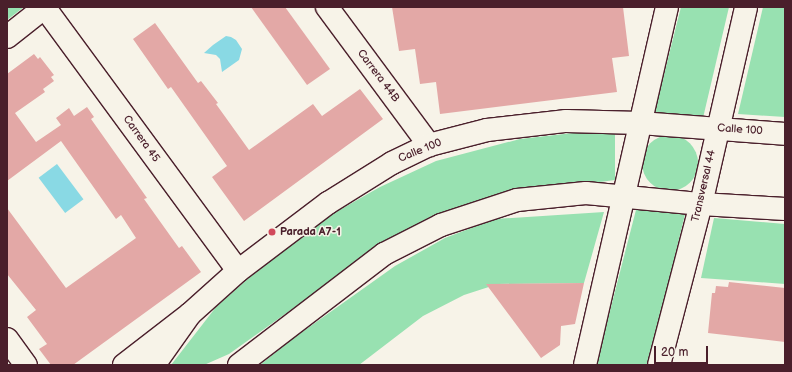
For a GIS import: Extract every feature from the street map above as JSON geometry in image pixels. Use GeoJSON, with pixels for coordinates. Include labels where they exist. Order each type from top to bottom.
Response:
{"type":"FeatureCollection","features":[{"type":"Feature","properties":{"kind":"street"},"geometry":{"type":"LineString","coordinates":[[7,36],[45,7]]}},
{"type":"Feature","properties":{"kind":"street","name":"Carrera 45"},"geometry":{"type":"LineString","coordinates":[[45,7],[238,271]]}},
{"type":"Feature","properties":{"kind":"street","name":"Carrera 44B"},"geometry":{"type":"LineString","coordinates":[[327,7],[429,145]]}},
{"type":"Feature","properties":{"kind":"street"},"geometry":{"type":"LineString","coordinates":[[585,365],[667,7]]}},
{"type":"Feature","properties":{"kind":"street","name":"Transversal 44"},"geometry":{"type":"LineString","coordinates":[[659,365],[701,204],[716,128],[746,7]]}},
{"type":"Feature","properties":{"kind":"street","name":"Calle 100"},"geometry":{"type":"LineString","coordinates":[[154,365],[190,314],[238,271],[328,203],[392,163],[429,145],[488,130],[566,121],[640,123],[785,134]]}},
{"type":"Feature","properties":{"kind":"street"},"geometry":{"type":"LineString","coordinates":[[239,365],[384,254],[441,225],[517,200],[586,193],[701,204],[785,209]]}},
{"type":"Feature","properties":{"kind":"street"},"geometry":{"type":"LineString","coordinates":[[124,365],[190,314]]}},
{"type":"Feature","properties":{"kind":"street"},"geometry":{"type":"LineString","coordinates":[[7,339],[26,365]]}},
{"type":"Feature","properties":{"kind":"green space"},"geometry":{"type":"Polygon","coordinates":[[[7,7],[24,7],[7,20],[7,7]]]}},
{"type":"Feature","properties":{"kind":"green space"},"geometry":{"type":"Polygon","coordinates":[[[681,7],[729,7],[703,118],[654,114],[681,7]]]}},
{"type":"Feature","properties":{"kind":"green space"},"geometry":{"type":"Polygon","coordinates":[[[763,7],[785,7],[785,117],[738,114],[763,7]]]}},
{"type":"Feature","properties":{"kind":"green space"},"geometry":{"type":"Polygon","coordinates":[[[573,133],[615,133],[615,180],[516,193],[438,217],[393,237],[229,354],[204,365],[171,365],[216,307],[250,277],[329,216],[380,187],[436,161],[520,139],[573,133]]]}},
{"type":"Feature","properties":{"kind":"green space"},"geometry":{"type":"Polygon","coordinates":[[[664,135],[676,135],[690,143],[698,157],[696,174],[690,183],[676,191],[664,191],[654,186],[647,179],[642,169],[642,157],[647,147],[654,140],[664,135]]]}},
{"type":"Feature","properties":{"kind":"green space"},"geometry":{"type":"Polygon","coordinates":[[[637,206],[686,210],[649,365],[596,365],[637,206]]]}},
{"type":"Feature","properties":{"kind":"green space"},"geometry":{"type":"Polygon","coordinates":[[[604,212],[584,283],[498,284],[464,295],[423,316],[359,365],[260,365],[291,340],[395,266],[445,238],[495,219],[604,212]]]}},
{"type":"Feature","properties":{"kind":"green space"},"geometry":{"type":"Polygon","coordinates":[[[714,218],[785,224],[785,284],[701,278],[714,218]]]}},
{"type":"Feature","properties":{"kind":"water"},"geometry":{"type":"Polygon","coordinates":[[[226,36],[236,40],[242,49],[239,60],[222,72],[220,59],[216,55],[204,53],[226,36]]]}},
{"type":"Feature","properties":{"kind":"water"},"geometry":{"type":"Polygon","coordinates":[[[57,164],[83,199],[65,213],[39,178],[57,164]]]}},
{"type":"Feature","properties":{"kind":"building"},"geometry":{"type":"Polygon","coordinates":[[[251,7],[285,7],[330,69],[307,85],[251,7]]]}},
{"type":"Feature","properties":{"kind":"building"},"geometry":{"type":"Polygon","coordinates":[[[392,7],[623,7],[629,56],[612,58],[617,92],[440,114],[436,82],[420,84],[415,49],[399,51],[392,7]]]}},
{"type":"Feature","properties":{"kind":"building"},"geometry":{"type":"Polygon","coordinates":[[[155,23],[198,83],[201,81],[218,103],[216,104],[249,150],[313,104],[322,116],[360,89],[383,119],[244,221],[212,177],[227,166],[171,87],[168,89],[133,39],[155,23]]]}},
{"type":"Feature","properties":{"kind":"building"},"geometry":{"type":"Polygon","coordinates":[[[34,54],[38,59],[40,57],[54,75],[51,77],[54,81],[43,89],[45,92],[15,113],[36,142],[61,125],[56,118],[69,108],[74,116],[87,107],[94,117],[91,119],[147,198],[144,199],[179,248],[182,246],[201,272],[73,365],[51,365],[39,349],[47,344],[27,317],[36,310],[7,274],[7,208],[66,288],[136,238],[121,215],[116,219],[61,141],[7,181],[7,74],[34,54]]]}},
{"type":"Feature","properties":{"kind":"building"},"geometry":{"type":"Polygon","coordinates":[[[729,282],[785,288],[785,342],[708,333],[712,293],[715,293],[716,286],[728,287],[729,282]]]}},
{"type":"Feature","properties":{"kind":"building"},"geometry":{"type":"Polygon","coordinates":[[[584,283],[575,324],[561,326],[560,345],[541,358],[486,284],[584,283]]]}},
{"type":"Feature","properties":{"kind":"place","name":"Parada A7-1"},"geometry":{"type":"Point","coordinates":[272,232]}}]}
